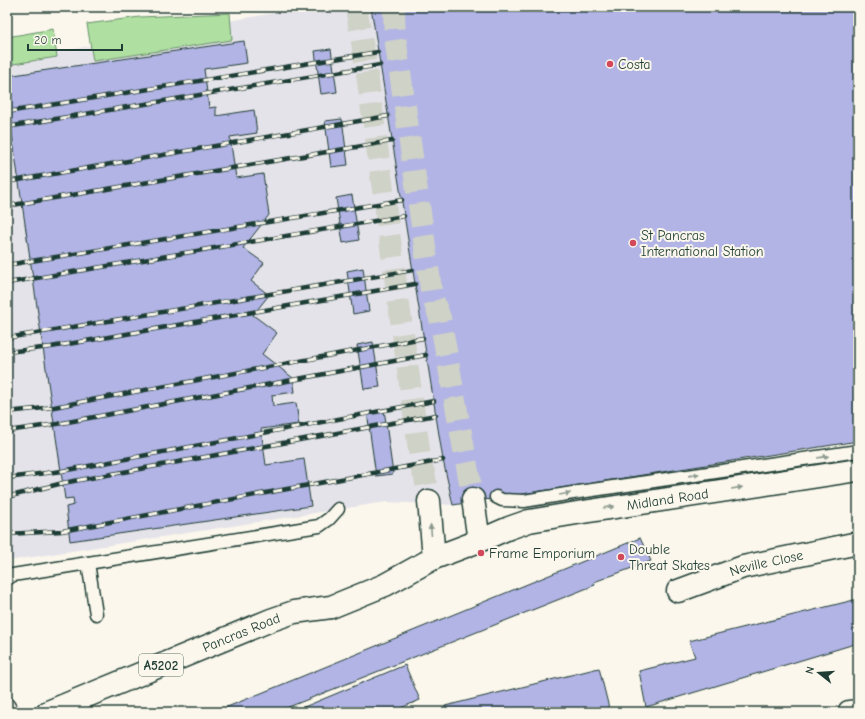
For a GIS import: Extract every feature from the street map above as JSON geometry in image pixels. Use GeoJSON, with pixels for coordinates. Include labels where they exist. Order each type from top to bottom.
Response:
{"type":"FeatureCollection","features":[{"type":"Feature","properties":{"kind":"street","name":"Midland Road"},"geometry":{"type":"LineString","coordinates":[[480,541],[509,528],[544,519],[858,470]]}},
{"type":"Feature","properties":{"kind":"street"},"geometry":{"type":"LineString","coordinates":[[473,499],[480,541]]}},
{"type":"Feature","properties":{"kind":"street"},"geometry":{"type":"LineString","coordinates":[[429,501],[434,558]]}},
{"type":"Feature","properties":{"kind":"street","name":"Pancras Road"},"geometry":{"type":"LineString","coordinates":[[48,712],[270,620],[294,612],[331,607],[385,584],[434,558],[480,541]]}},
{"type":"Feature","properties":{"kind":"street","name":"Neville Close"},"geometry":{"type":"LineString","coordinates":[[678,591],[743,567],[858,543]]}},
{"type":"Feature","properties":{"kind":"street"},"geometry":{"type":"LineString","coordinates":[[849,712],[858,711]]}},
{"type":"Feature","properties":{"kind":"lane","name":"Midland Road"},"geometry":{"type":"LineString","coordinates":[[496,497],[502,500],[524,501],[858,451]]}},
{"type":"Feature","properties":{"kind":"lane"},"geometry":{"type":"LineString","coordinates":[[7,579],[13,575],[318,526],[338,509]]}},
{"type":"Feature","properties":{"kind":"lane"},"geometry":{"type":"LineString","coordinates":[[88,563],[96,614]]}},
{"type":"Feature","properties":{"kind":"lane"},"geometry":{"type":"LineString","coordinates":[[7,703],[12,712]]}},
{"type":"Feature","properties":{"kind":"shaded area"},"geometry":{"type":"Polygon","coordinates":[[[307,7],[371,7],[443,460],[453,505],[386,502],[7,561],[7,61],[307,7]]]}},
{"type":"Feature","properties":{"kind":"green space"},"geometry":{"type":"Polygon","coordinates":[[[230,13],[232,40],[93,61],[87,24],[140,17],[230,13]]]}},
{"type":"Feature","properties":{"kind":"green space"},"geometry":{"type":"Polygon","coordinates":[[[53,29],[57,57],[7,65],[7,37],[53,29]]]}},
{"type":"Feature","properties":{"kind":"building","name":"St Pancras International Station"},"geometry":{"type":"Polygon","coordinates":[[[371,7],[858,7],[858,441],[453,505],[443,460],[371,7]]]}},
{"type":"Feature","properties":{"kind":"building"},"geometry":{"type":"Polygon","coordinates":[[[244,41],[247,63],[204,69],[209,108],[216,107],[216,116],[254,110],[257,133],[230,137],[236,178],[263,174],[269,215],[243,248],[264,263],[251,281],[269,295],[253,315],[277,333],[262,354],[293,378],[295,392],[272,395],[273,406],[296,403],[299,424],[261,429],[266,465],[304,459],[311,506],[70,541],[66,507],[74,505],[73,498],[65,499],[7,100],[7,76],[244,41]]]}},
{"type":"Feature","properties":{"kind":"building"},"geometry":{"type":"Polygon","coordinates":[[[331,49],[337,92],[321,94],[315,51],[331,49]]]}},
{"type":"Feature","properties":{"kind":"building"},"geometry":{"type":"Polygon","coordinates":[[[342,119],[348,165],[331,167],[325,121],[342,119]]]}},
{"type":"Feature","properties":{"kind":"building"},"geometry":{"type":"Polygon","coordinates":[[[352,195],[359,240],[343,243],[336,198],[352,195]]]}},
{"type":"Feature","properties":{"kind":"building"},"geometry":{"type":"Polygon","coordinates":[[[363,268],[369,311],[353,314],[347,271],[363,268]]]}},
{"type":"Feature","properties":{"kind":"building"},"geometry":{"type":"Polygon","coordinates":[[[373,342],[380,387],[364,389],[357,345],[373,342]]]}},
{"type":"Feature","properties":{"kind":"building"},"geometry":{"type":"Polygon","coordinates":[[[384,409],[393,474],[376,476],[367,412],[384,409]]]}},
{"type":"Feature","properties":{"kind":"building"},"geometry":{"type":"Polygon","coordinates":[[[640,538],[651,561],[594,582],[595,585],[276,712],[215,712],[640,538]]]}},
{"type":"Feature","properties":{"kind":"building"},"geometry":{"type":"Polygon","coordinates":[[[858,599],[858,643],[646,707],[639,671],[695,657],[689,641],[858,599]]]}},
{"type":"Feature","properties":{"kind":"building"},"geometry":{"type":"Polygon","coordinates":[[[405,665],[420,700],[391,712],[292,712],[405,665]]]}},
{"type":"Feature","properties":{"kind":"building"},"geometry":{"type":"Polygon","coordinates":[[[599,668],[610,712],[447,712],[445,706],[599,668]]]}},
{"type":"Feature","properties":{"kind":"tunnel"},"geometry":{"type":"LineString","coordinates":[[356,7],[365,60],[422,471],[424,472],[429,501]]}},
{"type":"Feature","properties":{"kind":"tunnel"},"geometry":{"type":"LineString","coordinates":[[393,7],[395,37],[432,296],[440,318],[473,499]]}},
{"type":"Feature","properties":{"kind":"railway"},"geometry":{"type":"LineString","coordinates":[[7,112],[378,52]]}},
{"type":"Feature","properties":{"kind":"railway"},"geometry":{"type":"LineString","coordinates":[[7,127],[380,65]]}},
{"type":"Feature","properties":{"kind":"railway"},"geometry":{"type":"LineString","coordinates":[[7,182],[388,116]]}},
{"type":"Feature","properties":{"kind":"railway"},"geometry":{"type":"LineString","coordinates":[[7,206],[392,141]]}},
{"type":"Feature","properties":{"kind":"railway"},"geometry":{"type":"LineString","coordinates":[[7,265],[402,200]]}},
{"type":"Feature","properties":{"kind":"railway"},"geometry":{"type":"LineString","coordinates":[[7,283],[404,216]]}},
{"type":"Feature","properties":{"kind":"railway"},"geometry":{"type":"LineString","coordinates":[[7,338],[413,270]]}},
{"type":"Feature","properties":{"kind":"railway"},"geometry":{"type":"LineString","coordinates":[[7,352],[51,347],[415,284]]}},
{"type":"Feature","properties":{"kind":"railway"},"geometry":{"type":"LineString","coordinates":[[7,412],[54,407],[423,338]]}},
{"type":"Feature","properties":{"kind":"railway"},"geometry":{"type":"LineString","coordinates":[[7,431],[57,424],[426,355]]}},
{"type":"Feature","properties":{"kind":"railway"},"geometry":{"type":"LineString","coordinates":[[7,478],[62,471],[434,401]]}},
{"type":"Feature","properties":{"kind":"railway"},"geometry":{"type":"LineString","coordinates":[[7,497],[63,483],[436,415]]}},
{"type":"Feature","properties":{"kind":"railway"},"geometry":{"type":"LineString","coordinates":[[7,534],[62,531],[443,460]]}},
{"type":"Feature","properties":{"kind":"place","name":"Costa"},"geometry":{"type":"Point","coordinates":[610,64]}},
{"type":"Feature","properties":{"kind":"place","name":"St Pancras International Station"},"geometry":{"type":"Point","coordinates":[633,243]}},
{"type":"Feature","properties":{"kind":"place","name":"Frame Emporium"},"geometry":{"type":"Point","coordinates":[481,553]}},
{"type":"Feature","properties":{"kind":"place","name":"Double Threat Skates"},"geometry":{"type":"Point","coordinates":[621,557]}}]}
